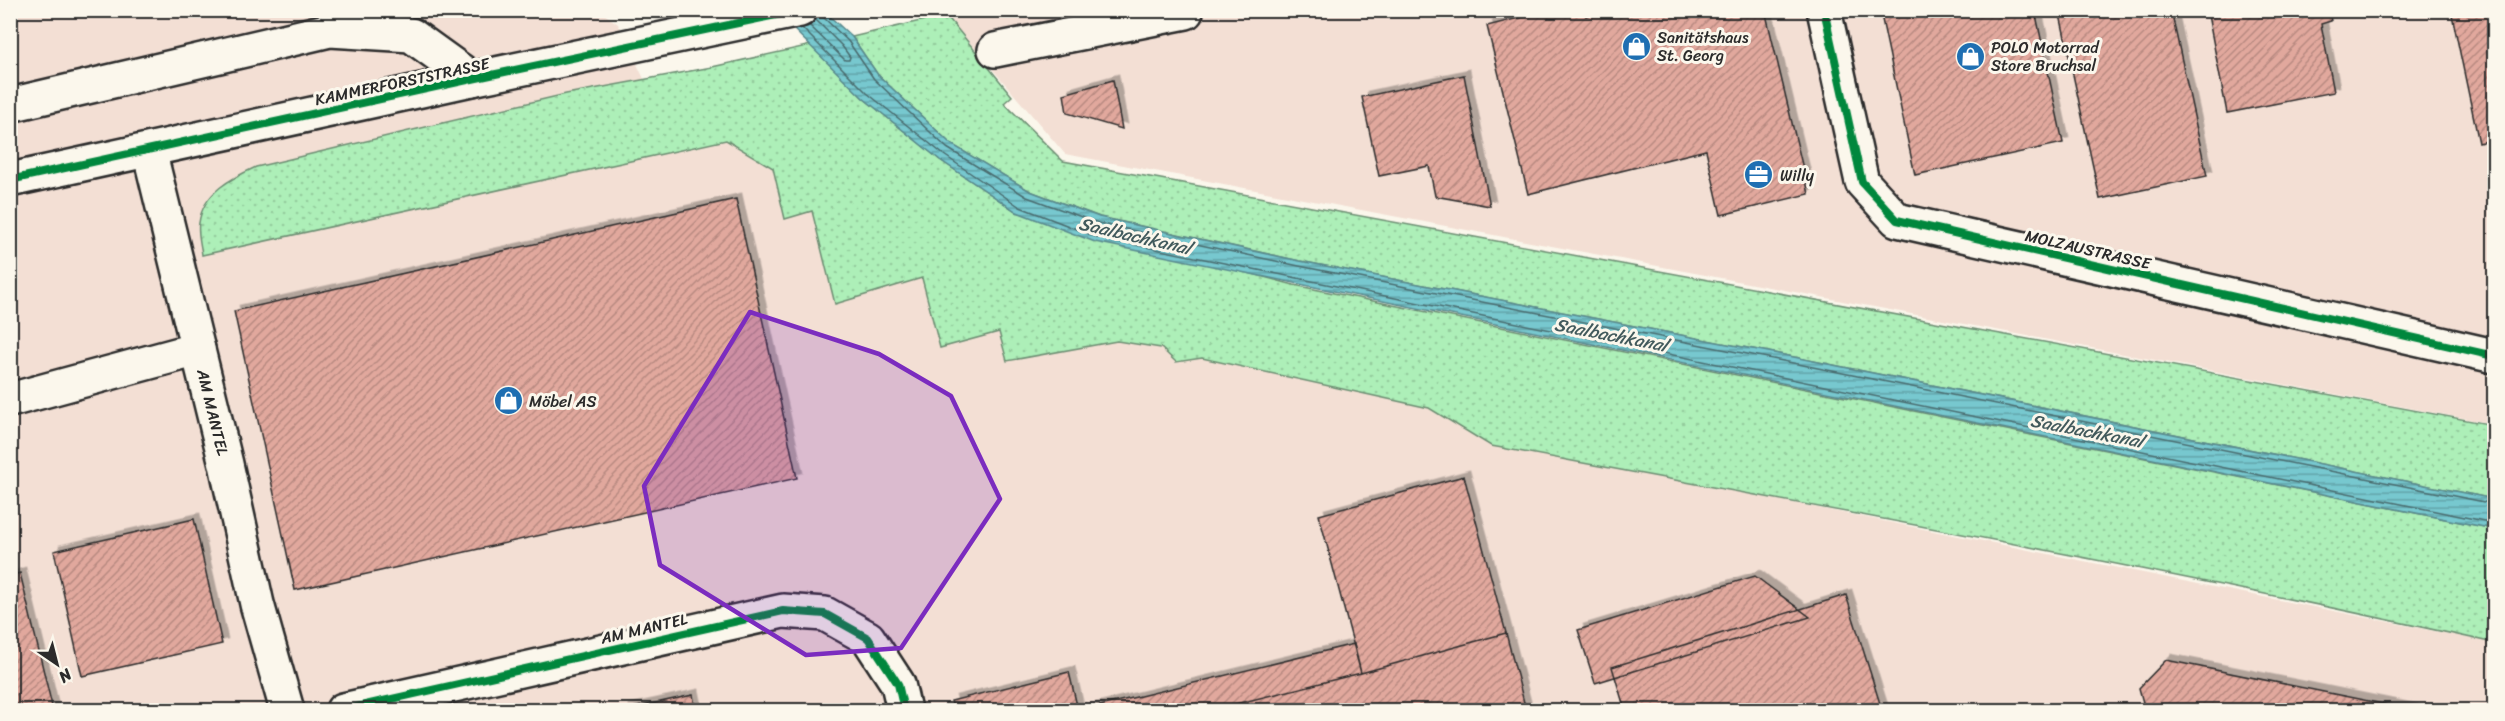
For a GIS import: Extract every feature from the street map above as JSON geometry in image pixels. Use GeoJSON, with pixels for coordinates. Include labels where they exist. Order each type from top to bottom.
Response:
{"type":"FeatureCollection","features":[{"type":"Feature","properties":{"kind":"street","name":"KAMMERFORSTSTRASSE"},"geometry":{"type":"LineString","coordinates":[[10,180],[800,10]]}},
{"type":"Feature","properties":{"kind":"street","name":"MOLZAUSTRASSE"},"geometry":{"type":"LineString","coordinates":[[1824,10],[1862,182],[1897,220],[2494,356]]}},
{"type":"Feature","properties":{"kind":"street"},"geometry":{"type":"LineString","coordinates":[[995,50],[1189,11]]}},
{"type":"Feature","properties":{"kind":"street"},"geometry":{"type":"LineString","coordinates":[[10,105],[330,30],[411,35],[472,79]]}},
{"type":"Feature","properties":{"kind":"street","name":"AM MANTEL"},"geometry":{"type":"LineString","coordinates":[[149,150],[257,604],[286,711]]}},
{"type":"Feature","properties":{"kind":"street"},"geometry":{"type":"LineString","coordinates":[[10,400],[198,349]]}},
{"type":"Feature","properties":{"kind":"street","name":"AM MANTEL"},"geometry":{"type":"LineString","coordinates":[[343,711],[783,611],[825,614],[868,638],[898,684],[904,711]]}},
{"type":"Feature","properties":{"kind":"highlighted area"},"geometry":{"type":"Polygon","coordinates":[[[750,312],[879,354],[951,396],[1000,499],[901,648],[806,655],[660,565],[644,486],[750,312]]]}},
{"type":"Feature","properties":{"kind":"shaded area"},"geometry":{"type":"Polygon","coordinates":[[[1017,10],[2494,11],[2494,424],[1065,154],[946,15],[1017,10]]]}},
{"type":"Feature","properties":{"kind":"shaded area"},"geometry":{"type":"Polygon","coordinates":[[[10,11],[600,11],[618,24],[646,83],[1460,379],[1494,443],[2494,643],[2494,710],[11,710],[10,11]]]}},
{"type":"Feature","properties":{"kind":"green space"},"geometry":{"type":"Polygon","coordinates":[[[946,15],[1012,96],[1004,103],[1063,161],[2494,425],[2494,499],[1784,355],[1300,261],[1100,217],[1030,191],[951,144],[878,75],[852,37],[946,15]]]}},
{"type":"Feature","properties":{"kind":"green space"},"geometry":{"type":"Polygon","coordinates":[[[811,45],[863,98],[940,160],[1017,212],[1294,285],[2494,529],[2494,643],[2119,564],[1491,446],[1429,408],[1202,358],[1176,362],[1161,348],[1117,341],[1007,361],[999,332],[940,348],[922,278],[835,304],[812,211],[785,219],[773,168],[726,140],[202,255],[199,227],[206,203],[228,181],[256,167],[566,94],[712,67],[811,45]]]}},
{"type":"Feature","properties":{"kind":"water","name":"Saalbachkanal"},"geometry":{"type":"Polygon","coordinates":[[[775,11],[824,11],[852,37],[878,75],[951,144],[1030,191],[1099,217],[1300,261],[1784,355],[2494,499],[2494,529],[1095,242],[1017,212],[940,160],[863,98],[775,11]]]}},
{"type":"Feature","properties":{"kind":"building"},"geometry":{"type":"Polygon","coordinates":[[[1551,10],[1585,10],[1586,16],[1609,10],[1765,10],[1809,194],[1721,215],[1706,150],[1528,194],[1487,26],[1551,10]]]}},
{"type":"Feature","properties":{"kind":"building"},"geometry":{"type":"Polygon","coordinates":[[[1880,10],[2035,10],[2063,143],[1915,175],[1880,10]]]}},
{"type":"Feature","properties":{"kind":"building"},"geometry":{"type":"Polygon","coordinates":[[[2059,10],[2171,10],[2207,176],[2100,199],[2059,10]]]}},
{"type":"Feature","properties":{"kind":"building"},"geometry":{"type":"Polygon","coordinates":[[[2207,10],[2329,10],[2331,21],[2321,24],[2334,92],[2227,113],[2207,10]]]}},
{"type":"Feature","properties":{"kind":"building"},"geometry":{"type":"Polygon","coordinates":[[[2451,10],[2494,10],[2494,139],[2479,143],[2451,10]]]}},
{"type":"Feature","properties":{"kind":"building"},"geometry":{"type":"Polygon","coordinates":[[[1464,75],[1490,206],[1435,196],[1429,166],[1379,176],[1362,97],[1464,75]]]}},
{"type":"Feature","properties":{"kind":"building"},"geometry":{"type":"Polygon","coordinates":[[[1113,80],[1122,129],[1067,113],[1064,94],[1113,80]]]}},
{"type":"Feature","properties":{"kind":"building"},"geometry":{"type":"Polygon","coordinates":[[[736,199],[797,478],[295,590],[234,311],[736,199]]]}},
{"type":"Feature","properties":{"kind":"building"},"geometry":{"type":"Polygon","coordinates":[[[1464,476],[1506,633],[1361,673],[1319,515],[1464,476]]]}},
{"type":"Feature","properties":{"kind":"building"},"geometry":{"type":"Polygon","coordinates":[[[194,519],[222,644],[82,676],[54,551],[194,519]]]}},
{"type":"Feature","properties":{"kind":"building"},"geometry":{"type":"Polygon","coordinates":[[[20,573],[53,710],[14,710],[10,695],[10,576],[20,573]]]}},
{"type":"Feature","properties":{"kind":"building"},"geometry":{"type":"Polygon","coordinates":[[[1755,576],[1810,617],[1595,683],[1578,630],[1755,576]]]}},
{"type":"Feature","properties":{"kind":"building"},"geometry":{"type":"Polygon","coordinates":[[[1846,595],[1882,710],[1625,710],[1612,667],[1846,595]]]}},
{"type":"Feature","properties":{"kind":"building"},"geometry":{"type":"Polygon","coordinates":[[[1506,633],[1526,710],[1211,710],[1361,673],[1506,633]]]}},
{"type":"Feature","properties":{"kind":"building"},"geometry":{"type":"Polygon","coordinates":[[[1354,644],[1361,673],[1211,710],[1083,710],[1354,644]]]}},
{"type":"Feature","properties":{"kind":"building"},"geometry":{"type":"Polygon","coordinates":[[[2166,660],[2413,710],[2145,710],[2139,688],[2166,660]]]}},
{"type":"Feature","properties":{"kind":"building"},"geometry":{"type":"Polygon","coordinates":[[[1069,672],[1078,710],[954,710],[951,701],[1069,672]]]}},
{"type":"Feature","properties":{"kind":"building"},"geometry":{"type":"Polygon","coordinates":[[[693,695],[696,710],[623,710],[693,695]]]}},
{"type":"Feature","properties":{"kind":"cycle path"},"geometry":{"type":"LineString","coordinates":[[10,180],[800,10]]}},
{"type":"Feature","properties":{"kind":"cycle path"},"geometry":{"type":"LineString","coordinates":[[1824,10],[1862,182],[1897,220],[2494,356]]}},
{"type":"Feature","properties":{"kind":"cycle path"},"geometry":{"type":"LineString","coordinates":[[343,710],[783,611],[825,614],[868,638],[898,684],[904,710]]}},
{"type":"Feature","properties":{"kind":"place","name":"Sanitätshaus St. Georg"},"geometry":{"type":"Point","coordinates":[1636,46]}},
{"type":"Feature","properties":{"kind":"place","name":"POLO Motorrad Store Bruchsal"},"geometry":{"type":"Point","coordinates":[1970,56]}},
{"type":"Feature","properties":{"kind":"place","name":"Willy"},"geometry":{"type":"Point","coordinates":[1759,175]}},
{"type":"Feature","properties":{"kind":"place","name":"Möbel AS"},"geometry":{"type":"Point","coordinates":[508,401]}}]}
